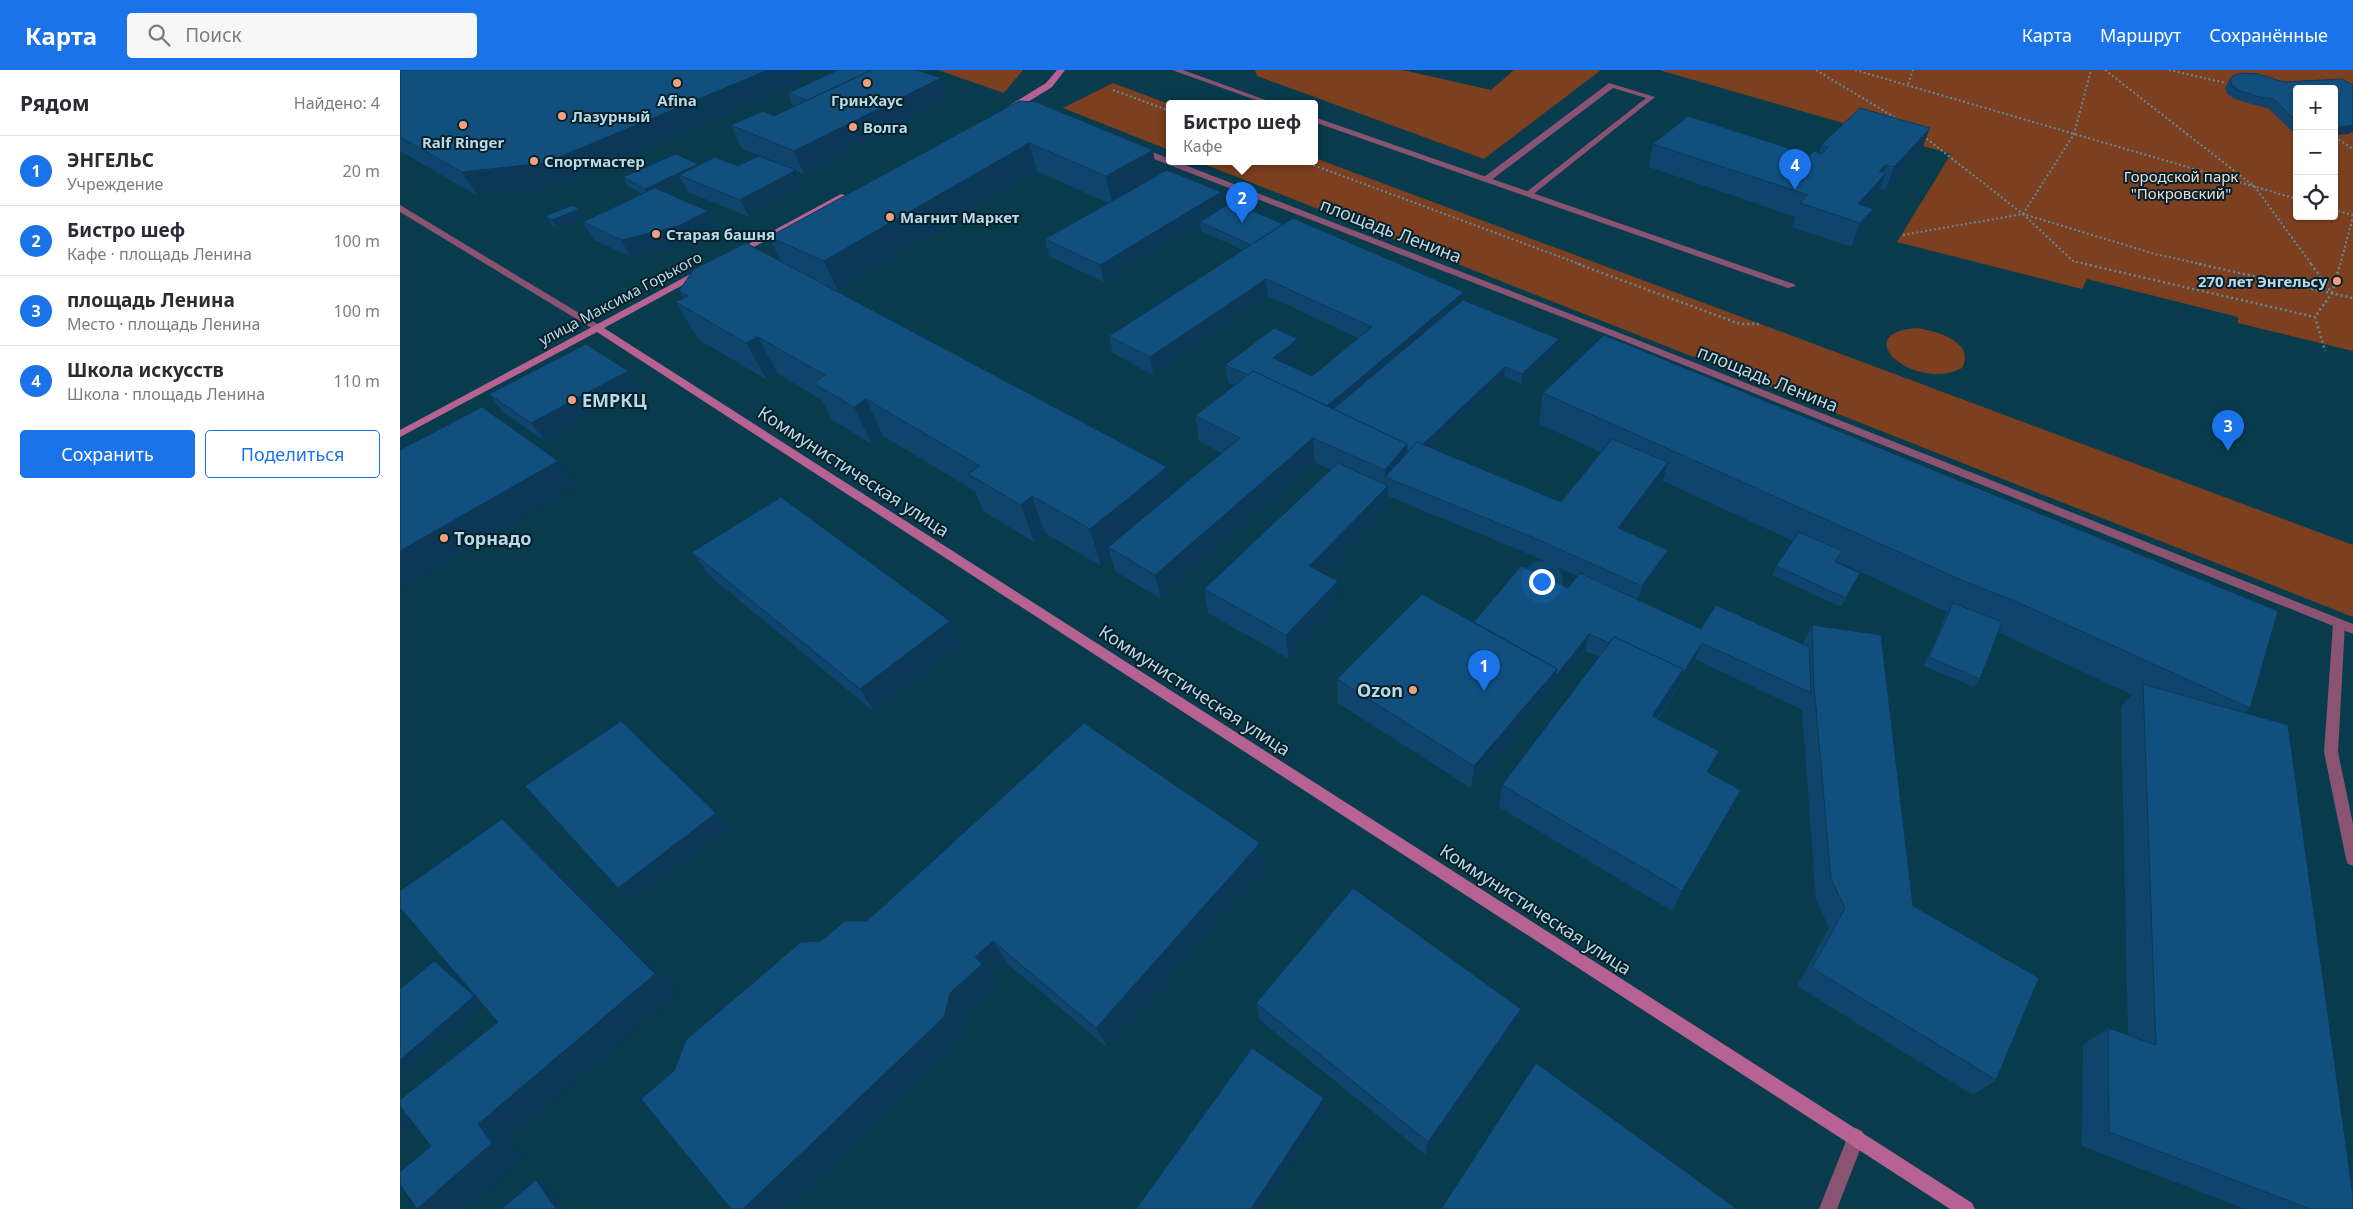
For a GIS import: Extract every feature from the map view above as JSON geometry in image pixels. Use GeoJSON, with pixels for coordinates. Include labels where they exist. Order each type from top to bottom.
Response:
{"type":"FeatureCollection","features":[{"type":"Feature","properties":{"kind":"main road"},"geometry":{"type":"LineString","coordinates":[[1004,112],[1024,106],[1049,85],[1061,70]]}},
{"type":"Feature","properties":{"kind":"main road","name":"улица Максима Горького"},"geometry":{"type":"LineString","coordinates":[[726,258],[848,194]]}},
{"type":"Feature","properties":{"kind":"main road","name":"улица Максима Горького"},"geometry":{"type":"LineString","coordinates":[[400,434],[709,268]]}},
{"type":"Feature","properties":{"kind":"main road","name":"Коммунистическая улица"},"geometry":{"type":"LineString","coordinates":[[596,328],[1966,1209]]}},
{"type":"Feature","properties":{"kind":"street"},"geometry":{"type":"LineString","coordinates":[[1176,70],[1262,100]]}},
{"type":"Feature","properties":{"kind":"street"},"geometry":{"type":"LineString","coordinates":[[1486,179],[1612,85],[1651,97],[1528,194]]}},
{"type":"Feature","properties":{"kind":"street"},"geometry":{"type":"LineString","coordinates":[[1318,120],[1791,286]]}},
{"type":"Feature","properties":{"kind":"street","name":"площадь Ленина"},"geometry":{"type":"LineString","coordinates":[[1134,148],[1166,160]]}},
{"type":"Feature","properties":{"kind":"street","name":"площадь Ленина"},"geometry":{"type":"LineString","coordinates":[[1178,165],[1637,343],[2353,629]]}},
{"type":"Feature","properties":{"kind":"street","name":"Коммунистическая улица"},"geometry":{"type":"LineString","coordinates":[[400,208],[596,328]]}},
{"type":"Feature","properties":{"kind":"street"},"geometry":{"type":"LineString","coordinates":[[2339,624],[2332,752],[2353,858]]}},
{"type":"Feature","properties":{"kind":"street"},"geometry":{"type":"LineString","coordinates":[[1828,1209],[1856,1137]]}},
{"type":"Feature","properties":{"kind":"path"},"geometry":{"type":"LineString","coordinates":[[1816,70],[1906,124]]}},
{"type":"Feature","properties":{"kind":"path"},"geometry":{"type":"LineString","coordinates":[[1855,70],[2293,198]]}},
{"type":"Feature","properties":{"kind":"path"},"geometry":{"type":"LineString","coordinates":[[1908,84],[1913,70]]}},
{"type":"Feature","properties":{"kind":"path"},"geometry":{"type":"LineString","coordinates":[[2022,214],[2074,134],[2091,70]]}},
{"type":"Feature","properties":{"kind":"path"},"geometry":{"type":"LineString","coordinates":[[2105,70],[2255,187],[2332,293]]}},
{"type":"Feature","properties":{"kind":"path"},"geometry":{"type":"LineString","coordinates":[[2169,70],[2226,83]]}},
{"type":"Feature","properties":{"kind":"path"},"geometry":{"type":"LineString","coordinates":[[1113,90],[1166,110]]}},
{"type":"Feature","properties":{"kind":"path"},"geometry":{"type":"LineString","coordinates":[[1922,135],[2022,214],[2073,261],[2315,317]]}},
{"type":"Feature","properties":{"kind":"path"},"geometry":{"type":"LineString","coordinates":[[2338,139],[2353,149]]}},
{"type":"Feature","properties":{"kind":"path"},"geometry":{"type":"LineString","coordinates":[[1313,165],[1740,324],[1759,324]]}},
{"type":"Feature","properties":{"kind":"path"},"geometry":{"type":"LineString","coordinates":[[2315,317],[2332,293],[2353,216],[2338,211]]}},
{"type":"Feature","properties":{"kind":"path"},"geometry":{"type":"LineString","coordinates":[[1903,235],[2022,214],[2154,254],[2353,298]]}},
{"type":"Feature","properties":{"kind":"path"},"geometry":{"type":"LineString","coordinates":[[2315,317],[2325,351]]}},
{"type":"Feature","properties":{"kind":"green space"},"geometry":{"type":"Polygon","coordinates":[[[938,70],[1023,70],[1004,93],[938,70]]]}},
{"type":"Feature","properties":{"kind":"green space"},"geometry":{"type":"Polygon","coordinates":[[[1255,70],[1403,70],[1491,90],[1514,70],[1601,70],[1484,159],[1257,76],[1255,70]]]}},
{"type":"Feature","properties":{"kind":"green space","name":"Городской парк \"Покровский\""},"geometry":{"type":"Polygon","coordinates":[[[1659,70],[2353,70],[2353,351],[2238,323],[2238,317],[2087,279],[2082,289],[1897,242],[1951,154],[1659,70]]]}},
{"type":"Feature","properties":{"kind":"green space"},"geometry":{"type":"Polygon","coordinates":[[[1113,83],[1166,103],[1166,149],[1063,108],[1113,83]]]}},
{"type":"Feature","properties":{"kind":"green space"},"geometry":{"type":"Polygon","coordinates":[[[1318,159],[2353,545],[2353,617],[1207,165],[1318,165],[1318,159]]]}},
{"type":"Feature","properties":{"kind":"green space"},"geometry":{"type":"Polygon","coordinates":[[[1917,328],[1943,335],[1959,345],[1964,351],[1965,359],[1962,368],[1944,374],[1925,373],[1908,368],[1895,359],[1888,349],[1887,340],[1897,332],[1917,328]]]}},
{"type":"Feature","properties":{"kind":"building","name":"Лазурный"},"geometry":{"type":"Polygon","coordinates":[[[400,70],[768,70],[545,163],[462,172],[400,137],[400,70]]]}},
{"type":"Feature","properties":{"kind":"building"},"geometry":{"type":"Polygon","coordinates":[[[838,70],[872,70],[807,100],[788,93],[838,70]]]}},
{"type":"Feature","properties":{"kind":"building"},"geometry":{"type":"Polygon","coordinates":[[[872,70],[917,70],[941,78],[794,151],[731,125],[763,111],[774,116],[872,70]]]}},
{"type":"Feature","properties":{"kind":"building"},"geometry":{"type":"Polygon","coordinates":[[[2244,73],[2258,74],[2284,82],[2342,79],[2353,85],[2353,125],[2338,127],[2338,85],[2293,85],[2293,118],[2274,99],[2259,97],[2238,90],[2232,85],[2230,79],[2234,75],[2244,73]]]}},
{"type":"Feature","properties":{"kind":"building"},"geometry":{"type":"Polygon","coordinates":[[[1019,101],[1036,102],[1153,150],[1106,176],[1029,143],[824,261],[769,237],[1019,101]]]}},
{"type":"Feature","properties":{"kind":"building"},"geometry":{"type":"Polygon","coordinates":[[[1860,108],[1930,128],[1894,167],[1886,165],[1879,171],[1886,173],[1858,204],[1873,209],[1860,223],[1800,203],[1808,195],[1653,144],[1688,116],[1810,155],[1814,151],[1822,154],[1828,147],[1821,145],[1860,108]]]}},
{"type":"Feature","properties":{"kind":"building"},"geometry":{"type":"Polygon","coordinates":[[[676,154],[698,164],[645,189],[623,177],[676,154]]]}},
{"type":"Feature","properties":{"kind":"building"},"geometry":{"type":"Polygon","coordinates":[[[759,156],[796,170],[740,200],[679,175],[715,157],[738,166],[759,156]]]}},
{"type":"Feature","properties":{"kind":"building"},"geometry":{"type":"Polygon","coordinates":[[[1167,170],[1221,192],[1100,265],[1045,239],[1167,170]]]}},
{"type":"Feature","properties":{"kind":"building"},"geometry":{"type":"Polygon","coordinates":[[[655,188],[708,211],[678,226],[621,240],[583,222],[655,188]]]}},
{"type":"Feature","properties":{"kind":"building"},"geometry":{"type":"Polygon","coordinates":[[[1232,202],[1283,224],[1251,245],[1200,222],[1232,202]]]}},
{"type":"Feature","properties":{"kind":"building"},"geometry":{"type":"Polygon","coordinates":[[[572,205],[579,209],[552,220],[546,216],[572,205]]]}},
{"type":"Feature","properties":{"kind":"building"},"geometry":{"type":"Polygon","coordinates":[[[1293,218],[1464,292],[1327,406],[1253,371],[1248,375],[1225,365],[1274,328],[1298,339],[1273,358],[1312,376],[1372,327],[1266,279],[1150,357],[1109,336],[1293,218]]]}},
{"type":"Feature","properties":{"kind":"building"},"geometry":{"type":"Polygon","coordinates":[[[746,243],[1167,467],[1090,529],[1032,496],[1021,505],[968,474],[980,466],[866,399],[854,407],[813,383],[825,375],[758,337],[746,343],[676,302],[688,296],[679,291],[694,269],[746,243]]]}},
{"type":"Feature","properties":{"kind":"building"},"geometry":{"type":"Polygon","coordinates":[[[1463,300],[1559,339],[1522,374],[1505,367],[1423,444],[1417,442],[1407,453],[1407,444],[1333,409],[1463,300]]]}},
{"type":"Feature","properties":{"kind":"building"},"geometry":{"type":"Polygon","coordinates":[[[1604,335],[2278,611],[2250,708],[2017,602],[1966,582],[1543,393],[1604,335]]]}},
{"type":"Feature","properties":{"kind":"building"},"geometry":{"type":"Polygon","coordinates":[[[586,344],[628,371],[531,423],[489,394],[586,344]]]}},
{"type":"Feature","properties":{"kind":"building"},"geometry":{"type":"Polygon","coordinates":[[[1253,371],[1407,444],[1385,470],[1313,438],[1155,575],[1108,547],[1240,438],[1195,416],[1253,371]]]}},
{"type":"Feature","properties":{"kind":"building"},"geometry":{"type":"Polygon","coordinates":[[[482,407],[558,461],[400,551],[400,450],[482,407]]]}},
{"type":"Feature","properties":{"kind":"building"},"geometry":{"type":"Polygon","coordinates":[[[1612,439],[1668,462],[1618,528],[1668,550],[1642,586],[1532,537],[1385,477],[1417,442],[1561,502],[1612,439]]]}},
{"type":"Feature","properties":{"kind":"building"},"geometry":{"type":"Polygon","coordinates":[[[1338,463],[1388,486],[1309,566],[1338,581],[1286,635],[1204,589],[1338,463]]]}},
{"type":"Feature","properties":{"kind":"building"},"geometry":{"type":"Polygon","coordinates":[[[781,497],[950,621],[860,689],[692,552],[781,497]]]}},
{"type":"Feature","properties":{"kind":"building"},"geometry":{"type":"Polygon","coordinates":[[[1799,532],[1842,551],[1835,562],[1860,573],[1846,598],[1776,566],[1799,532]]]}},
{"type":"Feature","properties":{"kind":"building"},"geometry":{"type":"Polygon","coordinates":[[[1521,566],[1568,588],[1580,573],[1701,629],[1716,605],[1809,647],[1811,693],[1702,643],[1681,676],[1683,669],[1614,637],[1609,643],[1589,634],[1556,676],[1557,669],[1474,622],[1521,566]]]}},
{"type":"Feature","properties":{"kind":"building"},"geometry":{"type":"Polygon","coordinates":[[[1422,594],[1557,669],[1474,766],[1337,679],[1422,594]]]}},
{"type":"Feature","properties":{"kind":"building"},"geometry":{"type":"Polygon","coordinates":[[[1953,603],[2002,622],[1980,679],[1929,657],[1953,603]]]}},
{"type":"Feature","properties":{"kind":"building"},"geometry":{"type":"Polygon","coordinates":[[[1812,625],[1881,635],[1913,906],[2039,978],[1996,1080],[1812,968],[1845,908],[1831,879],[1814,686],[1812,625]]]}},
{"type":"Feature","properties":{"kind":"building"},"geometry":{"type":"Polygon","coordinates":[[[1614,637],[1683,669],[1652,716],[1719,751],[1707,772],[1741,790],[1682,891],[1502,785],[1614,637]]]}},
{"type":"Feature","properties":{"kind":"building"},"geometry":{"type":"Polygon","coordinates":[[[2143,684],[2288,725],[2353,1196],[2353,1209],[2310,1209],[2109,1132],[2108,1028],[2156,1045],[2143,684]]]}},
{"type":"Feature","properties":{"kind":"building"},"geometry":{"type":"Polygon","coordinates":[[[621,721],[716,813],[618,888],[525,786],[621,721]]]}},
{"type":"Feature","properties":{"kind":"building"},"geometry":{"type":"Polygon","coordinates":[[[1084,723],[1260,843],[1096,1028],[993,941],[975,957],[982,964],[950,993],[944,1017],[743,1209],[731,1209],[641,1099],[674,1071],[686,1040],[801,942],[821,941],[845,921],[867,921],[1084,723]]]}},
{"type":"Feature","properties":{"kind":"building"},"geometry":{"type":"Polygon","coordinates":[[[502,819],[655,974],[478,1124],[492,1143],[417,1209],[400,1184],[400,1172],[431,1146],[400,1106],[400,1100],[498,1022],[400,908],[400,891],[502,819]]]}},
{"type":"Feature","properties":{"kind":"building"},"geometry":{"type":"Polygon","coordinates":[[[1353,888],[1521,1009],[1428,1142],[1256,1003],[1353,888]]]}},
{"type":"Feature","properties":{"kind":"building"},"geometry":{"type":"Polygon","coordinates":[[[434,961],[474,996],[400,1060],[400,989],[434,961]]]}},
{"type":"Feature","properties":{"kind":"building"},"geometry":{"type":"Polygon","coordinates":[[[1252,1048],[1324,1098],[1251,1209],[1136,1209],[1252,1048]]]}},
{"type":"Feature","properties":{"kind":"building"},"geometry":{"type":"Polygon","coordinates":[[[1536,1063],[1737,1209],[1441,1209],[1536,1063]]]}},
{"type":"Feature","properties":{"kind":"building"},"geometry":{"type":"Polygon","coordinates":[[[536,1180],[556,1209],[501,1209],[536,1180]]]}},
{"type":"Feature","properties":{"kind":"place","name":"Afina"},"geometry":{"type":"Point","coordinates":[677,83]}},
{"type":"Feature","properties":{"kind":"place","name":"ГринХаус"},"geometry":{"type":"Point","coordinates":[867,83]}},
{"type":"Feature","properties":{"kind":"place","name":"Лазурный"},"geometry":{"type":"Point","coordinates":[562,116]}},
{"type":"Feature","properties":{"kind":"place","name":"Ralf Ringer"},"geometry":{"type":"Point","coordinates":[463,125]}},
{"type":"Feature","properties":{"kind":"place","name":"Волга"},"geometry":{"type":"Point","coordinates":[853,127]}},
{"type":"Feature","properties":{"kind":"place","name":"Спортмастер"},"geometry":{"type":"Point","coordinates":[534,161]}},
{"type":"Feature","properties":{"kind":"place","name":"Школа искусств"},"geometry":{"type":"Point","coordinates":[1795,190]}},
{"type":"Feature","properties":{"kind":"place","name":"Магнит Маркет"},"geometry":{"type":"Point","coordinates":[890,217]}},
{"type":"Feature","properties":{"kind":"place","name":"Бистро шеф"},"geometry":{"type":"Point","coordinates":[1242,223]}},
{"type":"Feature","properties":{"kind":"place","name":"Старая башня"},"geometry":{"type":"Point","coordinates":[656,234]}},
{"type":"Feature","properties":{"kind":"place","name":"270 лет Энгельсу"},"geometry":{"type":"Point","coordinates":[2337,281]}},
{"type":"Feature","properties":{"kind":"place","name":"ЕМРКЦ"},"geometry":{"type":"Point","coordinates":[572,400]}},
{"type":"Feature","properties":{"kind":"place","name":"площадь Ленина"},"geometry":{"type":"Point","coordinates":[2228,451]}},
{"type":"Feature","properties":{"kind":"place","name":"Торнадо"},"geometry":{"type":"Point","coordinates":[444,538]}},
{"type":"Feature","properties":{"kind":"place","name":"Ozon"},"geometry":{"type":"Point","coordinates":[1413,690]}},
{"type":"Feature","properties":{"kind":"place","name":"ЭНГЕЛЬС"},"geometry":{"type":"Point","coordinates":[1484,691]}}]}
